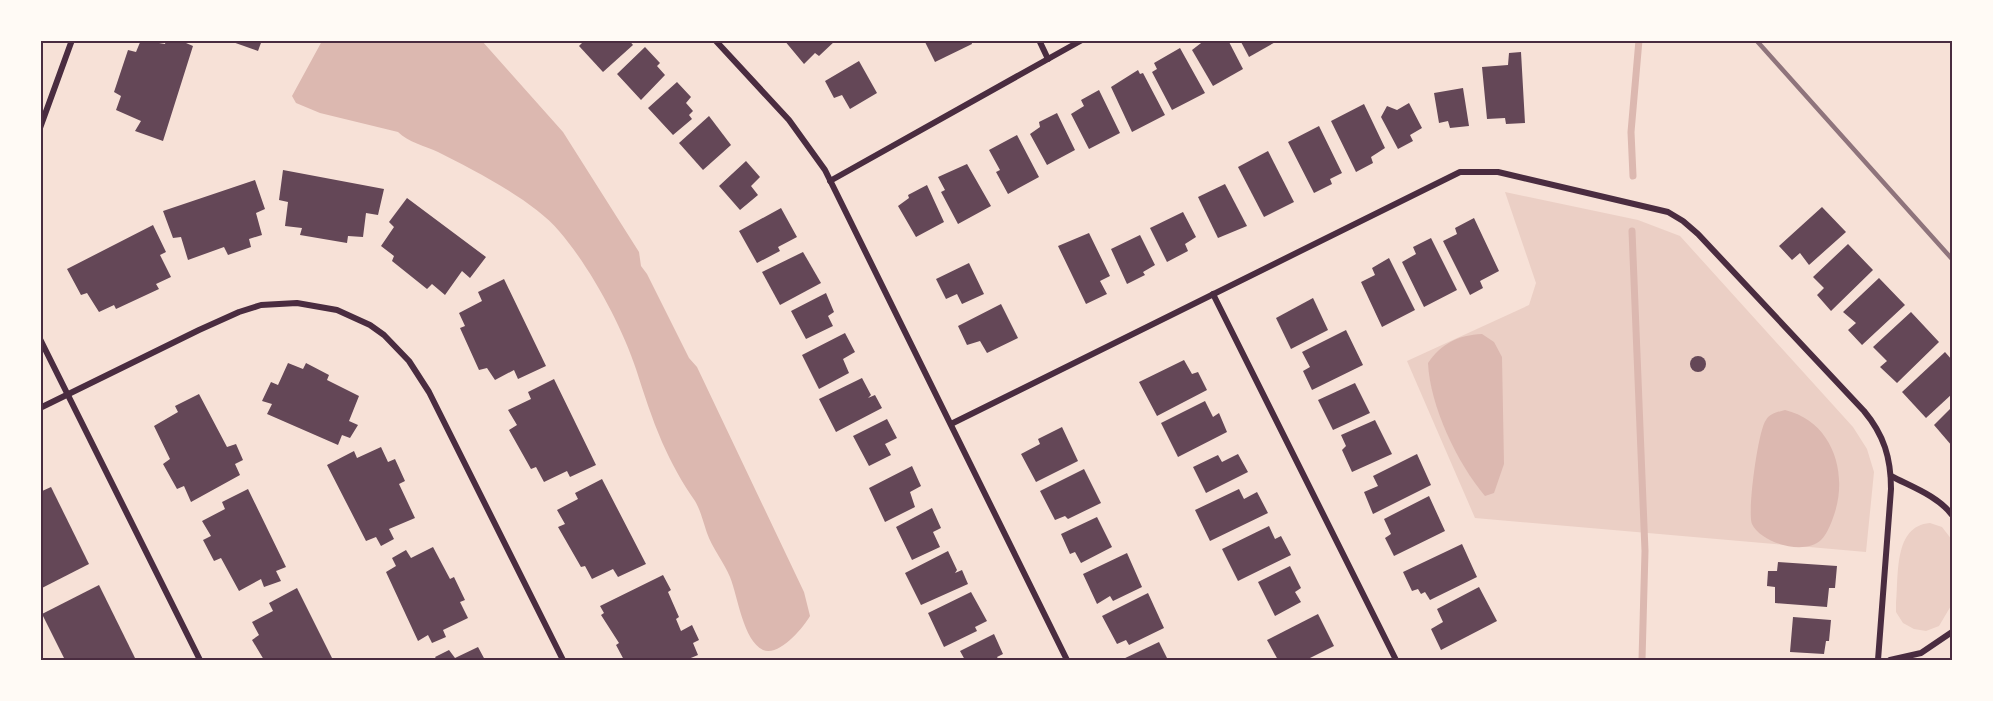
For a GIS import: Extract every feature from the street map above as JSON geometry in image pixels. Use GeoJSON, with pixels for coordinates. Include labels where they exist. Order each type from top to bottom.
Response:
{"type":"FeatureCollection","features":[{"type":"Feature","properties":{"kind":"street"},"geometry":{"type":"LineString","coordinates":[[40,128],[72,40]]}},
{"type":"Feature","properties":{"kind":"street"},"geometry":{"type":"LineString","coordinates":[[715,40],[800,134],[830,181],[1067,660]]}},
{"type":"Feature","properties":{"kind":"street"},"geometry":{"type":"LineString","coordinates":[[1039,40],[1048,59]]}},
{"type":"Feature","properties":{"kind":"street"},"geometry":{"type":"LineString","coordinates":[[830,181],[1082,40]]}},
{"type":"Feature","properties":{"kind":"street"},"geometry":{"type":"LineString","coordinates":[[951,424],[1460,172],[1498,172],[1668,212],[1698,234],[1870,418],[1884,440],[1891,464],[1891,476],[1878,660]]}},
{"type":"Feature","properties":{"kind":"street"},"geometry":{"type":"LineString","coordinates":[[1213,294],[1396,660]]}},
{"type":"Feature","properties":{"kind":"street"},"geometry":{"type":"LineString","coordinates":[[40,408],[199,330],[261,305],[317,305],[337,310],[362,321],[384,335],[409,361],[429,392],[563,660]]}},
{"type":"Feature","properties":{"kind":"street"},"geometry":{"type":"LineString","coordinates":[[40,339],[200,660]]}},
{"type":"Feature","properties":{"kind":"street"},"geometry":{"type":"LineString","coordinates":[[1891,476],[1928,495],[1946,507],[1953,515]]}},
{"type":"Feature","properties":{"kind":"street"},"geometry":{"type":"LineString","coordinates":[[1890,660],[1921,653],[1953,632]]}},
{"type":"Feature","properties":{"kind":"shaded area"},"geometry":{"type":"Polygon","coordinates":[[[322,41],[482,41],[563,132],[639,252],[641,266],[689,358],[697,367],[804,592],[810,616],[790,640],[776,649],[763,650],[756,645],[746,628],[733,585],[709,539],[697,504],[662,442],[622,334],[604,297],[571,245],[535,209],[503,187],[453,159],[412,141],[398,132],[320,113],[296,103],[292,96],[322,41]]]}},
{"type":"Feature","properties":{"kind":"shaded area"},"geometry":{"type":"Polygon","coordinates":[[[1505,192],[1638,220],[1680,236],[1853,427],[1867,449],[1874,472],[1866,552],[1475,518],[1407,361],[1529,305],[1536,283],[1505,192]]]}},
{"type":"Feature","properties":{"kind":"shaded area"},"geometry":{"type":"Polygon","coordinates":[[[1482,334],[1494,342],[1502,357],[1504,464],[1494,493],[1485,496],[1455,451],[1447,433],[1434,397],[1428,363],[1451,342],[1465,336],[1482,334]]]}},
{"type":"Feature","properties":{"kind":"shaded area"},"geometry":{"type":"Polygon","coordinates":[[[1785,410],[1801,416],[1814,425],[1832,449],[1837,464],[1838,496],[1831,523],[1821,540],[1814,545],[1804,547],[1784,545],[1764,537],[1752,524],[1751,517],[1754,472],[1763,427],[1770,416],[1785,410]]]}},
{"type":"Feature","properties":{"kind":"shaded area"},"geometry":{"type":"Polygon","coordinates":[[[1930,523],[1942,527],[1952,540],[1952,604],[1939,626],[1926,631],[1914,629],[1903,623],[1896,612],[1896,605],[1898,567],[1904,543],[1918,526],[1930,523]]]}},
{"type":"Feature","properties":{"kind":"building"},"geometry":{"type":"Polygon","coordinates":[[[141,40],[165,44],[166,40],[179,40],[193,46],[163,141],[135,131],[141,121],[116,110],[121,96],[114,92],[128,50],[136,52],[141,40]]]}},
{"type":"Feature","properties":{"kind":"building"},"geometry":{"type":"Polygon","coordinates":[[[227,40],[262,40],[258,51],[227,40]]]}},
{"type":"Feature","properties":{"kind":"building"},"geometry":{"type":"Polygon","coordinates":[[[585,40],[629,40],[633,45],[603,72],[579,46],[585,40]]]}},
{"type":"Feature","properties":{"kind":"building"},"geometry":{"type":"Polygon","coordinates":[[[784,40],[836,40],[819,56],[815,53],[804,64],[784,40]]]}},
{"type":"Feature","properties":{"kind":"building"},"geometry":{"type":"Polygon","coordinates":[[[924,40],[971,40],[972,44],[935,62],[924,40]]]}},
{"type":"Feature","properties":{"kind":"building"},"geometry":{"type":"Polygon","coordinates":[[[1205,40],[1228,40],[1243,69],[1213,86],[1192,50],[1205,40]]]}},
{"type":"Feature","properties":{"kind":"building"},"geometry":{"type":"Polygon","coordinates":[[[1240,40],[1279,40],[1249,57],[1240,40]]]}},
{"type":"Feature","properties":{"kind":"building"},"geometry":{"type":"Polygon","coordinates":[[[645,47],[660,63],[657,66],[665,75],[641,100],[617,74],[645,47]]]}},
{"type":"Feature","properties":{"kind":"building"},"geometry":{"type":"Polygon","coordinates":[[[1180,48],[1205,93],[1172,110],[1152,72],[1157,69],[1154,63],[1180,48]]]}},
{"type":"Feature","properties":{"kind":"building"},"geometry":{"type":"Polygon","coordinates":[[[1521,52],[1525,123],[1506,124],[1505,118],[1487,119],[1482,67],[1508,65],[1509,53],[1521,52]]]}},
{"type":"Feature","properties":{"kind":"building"},"geometry":{"type":"Polygon","coordinates":[[[859,61],[877,93],[850,109],[842,95],[834,98],[825,81],[859,61]]]}},
{"type":"Feature","properties":{"kind":"building"},"geometry":{"type":"Polygon","coordinates":[[[1138,70],[1140,74],[1143,73],[1165,115],[1132,132],[1111,87],[1138,70]]]}},
{"type":"Feature","properties":{"kind":"building"},"geometry":{"type":"Polygon","coordinates":[[[677,82],[691,97],[686,103],[693,111],[689,115],[692,119],[673,135],[648,108],[677,82]]]}},
{"type":"Feature","properties":{"kind":"building"},"geometry":{"type":"Polygon","coordinates":[[[1463,88],[1469,126],[1450,128],[1448,121],[1439,123],[1434,93],[1463,88]]]}},
{"type":"Feature","properties":{"kind":"building"},"geometry":{"type":"Polygon","coordinates":[[[1099,90],[1120,133],[1089,149],[1071,114],[1084,106],[1081,100],[1099,90]]]}},
{"type":"Feature","properties":{"kind":"building"},"geometry":{"type":"Polygon","coordinates":[[[1409,103],[1422,128],[1410,135],[1413,141],[1398,149],[1381,117],[1387,106],[1397,110],[1409,103]]]}},
{"type":"Feature","properties":{"kind":"building"},"geometry":{"type":"Polygon","coordinates":[[[1364,104],[1385,148],[1371,157],[1373,163],[1356,172],[1331,121],[1364,104]]]}},
{"type":"Feature","properties":{"kind":"building"},"geometry":{"type":"Polygon","coordinates":[[[1057,113],[1075,150],[1047,165],[1030,134],[1040,127],[1039,122],[1057,113]]]}},
{"type":"Feature","properties":{"kind":"building"},"geometry":{"type":"Polygon","coordinates":[[[709,116],[731,145],[703,170],[679,143],[709,116]]]}},
{"type":"Feature","properties":{"kind":"building"},"geometry":{"type":"Polygon","coordinates":[[[1319,126],[1342,173],[1330,179],[1332,184],[1314,193],[1288,142],[1319,126]]]}},
{"type":"Feature","properties":{"kind":"building"},"geometry":{"type":"Polygon","coordinates":[[[1017,135],[1039,177],[1008,194],[996,172],[1000,170],[989,150],[1017,135]]]}},
{"type":"Feature","properties":{"kind":"building"},"geometry":{"type":"Polygon","coordinates":[[[1268,151],[1294,202],[1264,217],[1238,167],[1268,151]]]}},
{"type":"Feature","properties":{"kind":"building"},"geometry":{"type":"Polygon","coordinates":[[[746,161],[760,177],[751,186],[758,195],[740,210],[719,186],[746,161]]]}},
{"type":"Feature","properties":{"kind":"building"},"geometry":{"type":"Polygon","coordinates":[[[967,164],[991,206],[958,224],[941,192],[945,190],[938,177],[967,164]]]}},
{"type":"Feature","properties":{"kind":"building"},"geometry":{"type":"Polygon","coordinates":[[[283,170],[384,189],[378,215],[366,213],[363,237],[348,236],[347,243],[300,235],[302,228],[285,226],[288,202],[279,200],[283,170]]]}},
{"type":"Feature","properties":{"kind":"building"},"geometry":{"type":"Polygon","coordinates":[[[255,180],[265,209],[256,213],[262,235],[249,239],[251,247],[228,255],[224,247],[188,260],[181,237],[173,238],[163,211],[255,180]]]}},
{"type":"Feature","properties":{"kind":"building"},"geometry":{"type":"Polygon","coordinates":[[[1225,184],[1247,226],[1218,238],[1198,197],[1225,184]]]}},
{"type":"Feature","properties":{"kind":"building"},"geometry":{"type":"Polygon","coordinates":[[[927,185],[944,222],[916,237],[898,206],[909,198],[908,195],[927,185]]]}},
{"type":"Feature","properties":{"kind":"building"},"geometry":{"type":"Polygon","coordinates":[[[407,198],[486,257],[470,278],[462,271],[445,295],[432,284],[427,289],[392,261],[394,256],[381,246],[394,227],[389,222],[407,198]]]}},
{"type":"Feature","properties":{"kind":"building"},"geometry":{"type":"Polygon","coordinates":[[[1822,207],[1846,232],[1809,265],[1800,253],[1792,260],[1779,246],[1822,207]]]}},
{"type":"Feature","properties":{"kind":"building"},"geometry":{"type":"Polygon","coordinates":[[[781,208],[797,237],[778,247],[780,251],[757,263],[739,231],[781,208]]]}},
{"type":"Feature","properties":{"kind":"building"},"geometry":{"type":"Polygon","coordinates":[[[1183,212],[1196,237],[1185,244],[1188,251],[1167,262],[1150,228],[1183,212]]]}},
{"type":"Feature","properties":{"kind":"building"},"geometry":{"type":"Polygon","coordinates":[[[1474,218],[1499,271],[1480,281],[1483,288],[1470,295],[1443,241],[1457,234],[1455,228],[1474,218]]]}},
{"type":"Feature","properties":{"kind":"building"},"geometry":{"type":"Polygon","coordinates":[[[153,225],[166,252],[160,255],[171,277],[156,284],[159,289],[116,309],[114,305],[99,312],[87,293],[81,295],[67,269],[153,225]]]}},
{"type":"Feature","properties":{"kind":"building"},"geometry":{"type":"Polygon","coordinates":[[[1089,233],[1110,276],[1100,281],[1107,294],[1086,304],[1058,246],[1089,233]]]}},
{"type":"Feature","properties":{"kind":"building"},"geometry":{"type":"Polygon","coordinates":[[[1140,235],[1155,265],[1143,272],[1145,275],[1127,284],[1111,249],[1140,235]]]}},
{"type":"Feature","properties":{"kind":"building"},"geometry":{"type":"Polygon","coordinates":[[[1431,238],[1457,290],[1424,307],[1402,262],[1416,254],[1413,247],[1431,238]]]}},
{"type":"Feature","properties":{"kind":"building"},"geometry":{"type":"Polygon","coordinates":[[[1848,244],[1873,270],[1831,311],[1817,295],[1824,288],[1813,277],[1848,244]]]}},
{"type":"Feature","properties":{"kind":"building"},"geometry":{"type":"Polygon","coordinates":[[[803,252],[821,283],[780,305],[762,272],[803,252]]]}},
{"type":"Feature","properties":{"kind":"building"},"geometry":{"type":"Polygon","coordinates":[[[1389,258],[1415,310],[1382,327],[1361,282],[1375,275],[1372,268],[1389,258]]]}},
{"type":"Feature","properties":{"kind":"building"},"geometry":{"type":"Polygon","coordinates":[[[969,263],[984,294],[962,304],[957,294],[946,299],[936,279],[969,263]]]}},
{"type":"Feature","properties":{"kind":"building"},"geometry":{"type":"Polygon","coordinates":[[[1879,278],[1905,305],[1862,345],[1848,330],[1856,323],[1843,312],[1879,278]]]}},
{"type":"Feature","properties":{"kind":"building"},"geometry":{"type":"Polygon","coordinates":[[[504,279],[546,366],[518,379],[514,370],[495,380],[487,368],[479,370],[460,328],[465,326],[459,313],[482,301],[478,292],[504,279]]]}},
{"type":"Feature","properties":{"kind":"building"},"geometry":{"type":"Polygon","coordinates":[[[826,293],[834,312],[828,316],[833,326],[806,339],[791,311],[826,293]]]}},
{"type":"Feature","properties":{"kind":"building"},"geometry":{"type":"Polygon","coordinates":[[[1313,298],[1328,330],[1291,349],[1276,318],[1313,298]]]}},
{"type":"Feature","properties":{"kind":"building"},"geometry":{"type":"Polygon","coordinates":[[[1001,304],[1018,338],[987,353],[980,341],[967,345],[958,326],[1001,304]]]}},
{"type":"Feature","properties":{"kind":"building"},"geometry":{"type":"Polygon","coordinates":[[[1911,312],[1939,342],[1897,383],[1880,367],[1887,361],[1873,347],[1911,312]]]}},
{"type":"Feature","properties":{"kind":"building"},"geometry":{"type":"Polygon","coordinates":[[[1346,330],[1363,365],[1312,390],[1303,371],[1310,367],[1302,352],[1346,330]]]}},
{"type":"Feature","properties":{"kind":"building"},"geometry":{"type":"Polygon","coordinates":[[[845,333],[855,352],[843,359],[849,373],[819,389],[802,355],[845,333]]]}},
{"type":"Feature","properties":{"kind":"building"},"geometry":{"type":"Polygon","coordinates":[[[1945,352],[1952,360],[1952,394],[1926,418],[1902,392],[1945,352]]]}},
{"type":"Feature","properties":{"kind":"building"},"geometry":{"type":"Polygon","coordinates":[[[1698,356],[1706,364],[1698,372],[1690,364],[1698,356]]]}},
{"type":"Feature","properties":{"kind":"building"},"geometry":{"type":"Polygon","coordinates":[[[1184,360],[1192,374],[1198,372],[1207,390],[1157,416],[1139,382],[1184,360]]]}},
{"type":"Feature","properties":{"kind":"building"},"geometry":{"type":"Polygon","coordinates":[[[288,363],[303,369],[306,363],[329,375],[327,380],[359,396],[349,421],[358,425],[350,438],[342,435],[338,445],[267,414],[272,404],[262,401],[271,382],[278,385],[288,363]]]}},
{"type":"Feature","properties":{"kind":"building"},"geometry":{"type":"Polygon","coordinates":[[[862,378],[871,395],[868,398],[875,395],[882,408],[836,432],[819,399],[862,378]]]}},
{"type":"Feature","properties":{"kind":"building"},"geometry":{"type":"Polygon","coordinates":[[[554,379],[596,465],[570,477],[567,471],[544,482],[536,467],[531,469],[509,430],[517,425],[508,410],[531,399],[528,392],[554,379]]]}},
{"type":"Feature","properties":{"kind":"building"},"geometry":{"type":"Polygon","coordinates":[[[1355,383],[1370,413],[1333,430],[1318,400],[1355,383]]]}},
{"type":"Feature","properties":{"kind":"building"},"geometry":{"type":"Polygon","coordinates":[[[199,394],[227,447],[236,444],[243,460],[235,464],[240,475],[191,502],[184,486],[177,489],[163,464],[170,459],[154,426],[178,412],[175,406],[199,394]]]}},
{"type":"Feature","properties":{"kind":"building"},"geometry":{"type":"Polygon","coordinates":[[[1205,401],[1213,417],[1219,413],[1227,432],[1178,457],[1161,423],[1205,401]]]}},
{"type":"Feature","properties":{"kind":"building"},"geometry":{"type":"Polygon","coordinates":[[[1952,407],[1952,446],[1934,425],[1952,407]]]}},
{"type":"Feature","properties":{"kind":"building"},"geometry":{"type":"Polygon","coordinates":[[[887,419],[897,438],[885,444],[891,455],[869,466],[853,436],[887,419]]]}},
{"type":"Feature","properties":{"kind":"building"},"geometry":{"type":"Polygon","coordinates":[[[1375,420],[1392,454],[1352,472],[1342,450],[1346,446],[1341,435],[1375,420]]]}},
{"type":"Feature","properties":{"kind":"building"},"geometry":{"type":"Polygon","coordinates":[[[1062,427],[1078,461],[1036,482],[1021,454],[1040,444],[1038,439],[1062,427]]]}},
{"type":"Feature","properties":{"kind":"building"},"geometry":{"type":"Polygon","coordinates":[[[381,447],[388,462],[395,459],[405,481],[399,484],[415,518],[389,529],[394,539],[381,546],[376,537],[366,541],[327,465],[354,451],[357,458],[381,447]]]}},
{"type":"Feature","properties":{"kind":"building"},"geometry":{"type":"Polygon","coordinates":[[[1238,454],[1248,472],[1206,493],[1193,467],[1218,455],[1222,462],[1238,454]]]}},
{"type":"Feature","properties":{"kind":"building"},"geometry":{"type":"Polygon","coordinates":[[[1417,454],[1431,485],[1373,514],[1364,492],[1378,486],[1373,476],[1417,454]]]}},
{"type":"Feature","properties":{"kind":"building"},"geometry":{"type":"Polygon","coordinates":[[[912,466],[921,486],[910,492],[915,507],[885,522],[869,488],[912,466]]]}},
{"type":"Feature","properties":{"kind":"building"},"geometry":{"type":"Polygon","coordinates":[[[1084,469],[1101,503],[1068,519],[1065,516],[1055,520],[1040,491],[1084,469]]]}},
{"type":"Feature","properties":{"kind":"building"},"geometry":{"type":"Polygon","coordinates":[[[602,479],[646,564],[618,577],[613,569],[592,579],[585,566],[581,567],[558,527],[565,524],[557,510],[578,499],[575,493],[602,479]]]}},
{"type":"Feature","properties":{"kind":"building"},"geometry":{"type":"Polygon","coordinates":[[[51,487],[89,564],[40,589],[40,492],[51,487]]]}},
{"type":"Feature","properties":{"kind":"building"},"geometry":{"type":"Polygon","coordinates":[[[248,489],[286,567],[276,571],[281,581],[264,587],[261,579],[239,591],[221,558],[214,561],[203,540],[211,536],[202,521],[225,509],[222,502],[248,489]]]}},
{"type":"Feature","properties":{"kind":"building"},"geometry":{"type":"Polygon","coordinates":[[[1239,489],[1244,499],[1257,492],[1268,513],[1210,541],[1195,510],[1239,489]]]}},
{"type":"Feature","properties":{"kind":"building"},"geometry":{"type":"Polygon","coordinates":[[[1429,496],[1445,531],[1394,556],[1385,538],[1391,534],[1384,519],[1429,496]]]}},
{"type":"Feature","properties":{"kind":"building"},"geometry":{"type":"Polygon","coordinates":[[[932,508],[941,528],[933,532],[940,547],[912,560],[896,527],[932,508]]]}},
{"type":"Feature","properties":{"kind":"building"},"geometry":{"type":"Polygon","coordinates":[[[1097,517],[1112,547],[1081,563],[1075,552],[1070,554],[1061,534],[1097,517]]]}},
{"type":"Feature","properties":{"kind":"building"},"geometry":{"type":"Polygon","coordinates":[[[1269,526],[1275,539],[1281,536],[1291,555],[1238,581],[1222,549],[1269,526]]]}},
{"type":"Feature","properties":{"kind":"building"},"geometry":{"type":"Polygon","coordinates":[[[1462,544],[1477,577],[1430,600],[1425,592],[1421,594],[1418,589],[1412,591],[1403,572],[1462,544]]]}},
{"type":"Feature","properties":{"kind":"building"},"geometry":{"type":"Polygon","coordinates":[[[433,547],[450,579],[454,577],[465,600],[460,602],[468,618],[443,630],[446,637],[432,643],[428,635],[418,641],[386,572],[396,566],[392,558],[406,550],[411,558],[433,547]]]}},
{"type":"Feature","properties":{"kind":"building"},"geometry":{"type":"Polygon","coordinates":[[[948,551],[957,570],[955,573],[962,570],[968,584],[921,605],[905,573],[948,551]]]}},
{"type":"Feature","properties":{"kind":"building"},"geometry":{"type":"Polygon","coordinates":[[[1127,553],[1142,587],[1113,601],[1110,596],[1097,604],[1083,574],[1127,553]]]}},
{"type":"Feature","properties":{"kind":"building"},"geometry":{"type":"Polygon","coordinates":[[[1778,562],[1837,566],[1835,588],[1829,588],[1827,607],[1775,603],[1775,587],[1767,586],[1768,571],[1777,571],[1778,562]]]}},
{"type":"Feature","properties":{"kind":"building"},"geometry":{"type":"Polygon","coordinates":[[[1290,566],[1301,588],[1295,592],[1301,602],[1275,616],[1258,582],[1290,566]]]}},
{"type":"Feature","properties":{"kind":"building"},"geometry":{"type":"Polygon","coordinates":[[[663,575],[671,590],[668,592],[679,617],[676,619],[681,631],[692,625],[699,640],[693,643],[698,655],[686,660],[624,660],[616,645],[619,643],[601,615],[604,613],[600,606],[663,575]]]}},
{"type":"Feature","properties":{"kind":"building"},"geometry":{"type":"Polygon","coordinates":[[[99,585],[136,660],[65,660],[42,614],[99,585]]]}},
{"type":"Feature","properties":{"kind":"building"},"geometry":{"type":"Polygon","coordinates":[[[1479,587],[1497,621],[1441,650],[1431,629],[1443,622],[1437,609],[1479,587]]]}},
{"type":"Feature","properties":{"kind":"building"},"geometry":{"type":"Polygon","coordinates":[[[297,588],[333,660],[264,660],[252,640],[259,635],[252,622],[273,611],[269,603],[297,588]]]}},
{"type":"Feature","properties":{"kind":"building"},"geometry":{"type":"Polygon","coordinates":[[[971,592],[987,621],[975,627],[977,631],[944,647],[928,613],[971,592]]]}},
{"type":"Feature","properties":{"kind":"building"},"geometry":{"type":"Polygon","coordinates":[[[1148,593],[1164,628],[1129,645],[1126,640],[1117,644],[1102,616],[1148,593]]]}},
{"type":"Feature","properties":{"kind":"building"},"geometry":{"type":"Polygon","coordinates":[[[1318,614],[1334,646],[1306,660],[1278,660],[1267,640],[1318,614]]]}},
{"type":"Feature","properties":{"kind":"building"},"geometry":{"type":"Polygon","coordinates":[[[1793,617],[1831,620],[1829,641],[1826,641],[1824,654],[1790,652],[1793,617]]]}},
{"type":"Feature","properties":{"kind":"building"},"geometry":{"type":"Polygon","coordinates":[[[994,634],[1003,654],[997,657],[999,660],[965,660],[960,651],[994,634]]]}},
{"type":"Feature","properties":{"kind":"building"},"geometry":{"type":"Polygon","coordinates":[[[1159,642],[1168,660],[1121,660],[1159,642]]]}},
{"type":"Feature","properties":{"kind":"building"},"geometry":{"type":"Polygon","coordinates":[[[478,647],[485,660],[437,660],[435,657],[449,650],[455,658],[478,647]]]}},
{"type":"Feature","properties":{"kind":"waterway"},"geometry":{"type":"LineString","coordinates":[[1633,176],[1631,132],[1639,40]]}},
{"type":"Feature","properties":{"kind":"waterway"},"geometry":{"type":"LineString","coordinates":[[1632,231],[1645,551],[1642,660]]}},
{"type":"Feature","properties":{"kind":"railway"},"geometry":{"type":"LineString","coordinates":[[1756,40],[1952,259]]}}]}
